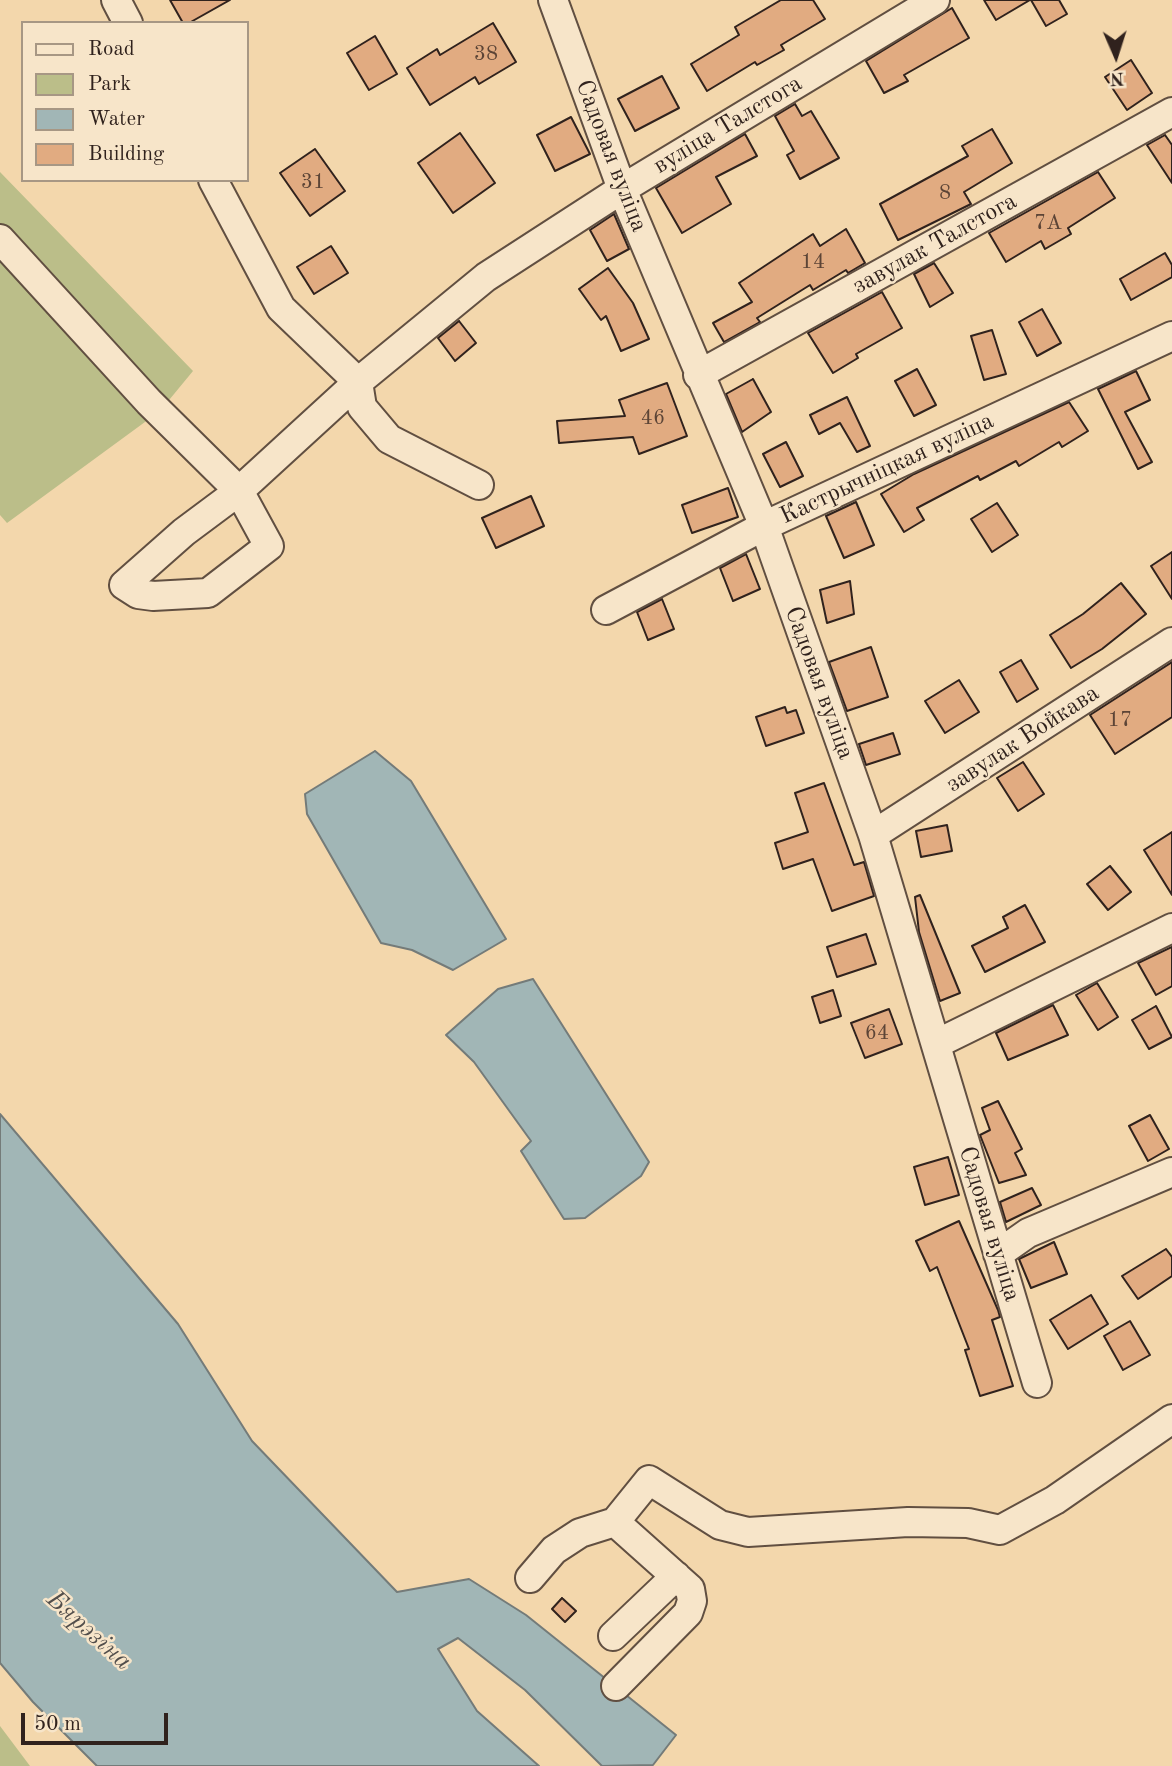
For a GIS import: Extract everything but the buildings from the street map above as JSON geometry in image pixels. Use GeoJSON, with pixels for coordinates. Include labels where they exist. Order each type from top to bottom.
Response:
{"type":"FeatureCollection","features":[{"type":"Feature","properties":{"kind":"street"},"geometry":{"type":"LineString","coordinates":[[116,0],[127,21]]}},
{"type":"Feature","properties":{"kind":"street","name":"Садовая вуліца"},"geometry":{"type":"LineString","coordinates":[[553,0],[622,189],[698,375],[764,526],[873,835],[1037,1383]]}},
{"type":"Feature","properties":{"kind":"street","name":"вуліца Талстога"},"geometry":{"type":"LineString","coordinates":[[239,491],[269,546],[208,593],[153,596],[138,594],[124,585],[184,532],[239,491],[358,382],[486,277],[622,189],[935,0]]}},
{"type":"Feature","properties":{"kind":"street","name":"завулак Талстога"},"geometry":{"type":"LineString","coordinates":[[698,375],[1172,113]]}},
{"type":"Feature","properties":{"kind":"street"},"geometry":{"type":"LineString","coordinates":[[214,182],[281,307],[358,382],[362,407],[389,439],[479,485]]}},
{"type":"Feature","properties":{"kind":"street"},"geometry":{"type":"LineString","coordinates":[[0,239],[149,402],[239,491]]}},
{"type":"Feature","properties":{"kind":"street","name":"Кастрычніцкая вуліца"},"geometry":{"type":"LineString","coordinates":[[606,610],[764,526],[1172,336]]}},
{"type":"Feature","properties":{"kind":"street","name":"завулак Войкава"},"geometry":{"type":"LineString","coordinates":[[873,835],[1172,642]]}},
{"type":"Feature","properties":{"kind":"street"},"geometry":{"type":"LineString","coordinates":[[936,1044],[1172,928]]}},
{"type":"Feature","properties":{"kind":"street"},"geometry":{"type":"LineString","coordinates":[[998,1254],[1028,1233],[1172,1172]]}},
{"type":"Feature","properties":{"kind":"street"},"geometry":{"type":"LineString","coordinates":[[530,1578],[554,1550],[580,1533],[615,1521],[649,1480],[720,1525],[748,1532],[908,1522],[968,1523],[1000,1530],[1055,1500],[1172,1419]]}},
{"type":"Feature","properties":{"kind":"street"},"geometry":{"type":"LineString","coordinates":[[615,1521],[690,1589],[692,1601],[688,1614],[616,1686]]}},
{"type":"Feature","properties":{"kind":"street"},"geometry":{"type":"LineString","coordinates":[[613,1636],[676,1576]]}},
{"type":"Feature","properties":{"kind":"green space"},"geometry":{"type":"Polygon","coordinates":[[[0,172],[193,371],[160,411],[7,523],[0,515],[0,172]]]}},
{"type":"Feature","properties":{"kind":"green space"},"geometry":{"type":"Polygon","coordinates":[[[0,1726],[30,1766],[0,1766],[0,1726]]]}},
{"type":"Feature","properties":{"kind":"water"},"geometry":{"type":"Polygon","coordinates":[[[375,751],[411,781],[506,939],[453,970],[412,950],[381,943],[307,814],[305,794],[375,751]]]}},
{"type":"Feature","properties":{"kind":"water"},"geometry":{"type":"Polygon","coordinates":[[[533,979],[649,1162],[641,1176],[585,1218],[564,1219],[521,1151],[531,1141],[474,1062],[446,1035],[498,989],[533,979]]]}},
{"type":"Feature","properties":{"kind":"water","name":"Бярэзіна"},"geometry":{"type":"Polygon","coordinates":[[[0,1114],[178,1324],[252,1441],[397,1592],[469,1579],[526,1615],[676,1735],[653,1765],[602,1766],[525,1690],[458,1638],[438,1649],[477,1711],[539,1766],[97,1766],[33,1702],[0,1663],[0,1114]]]}}]}
